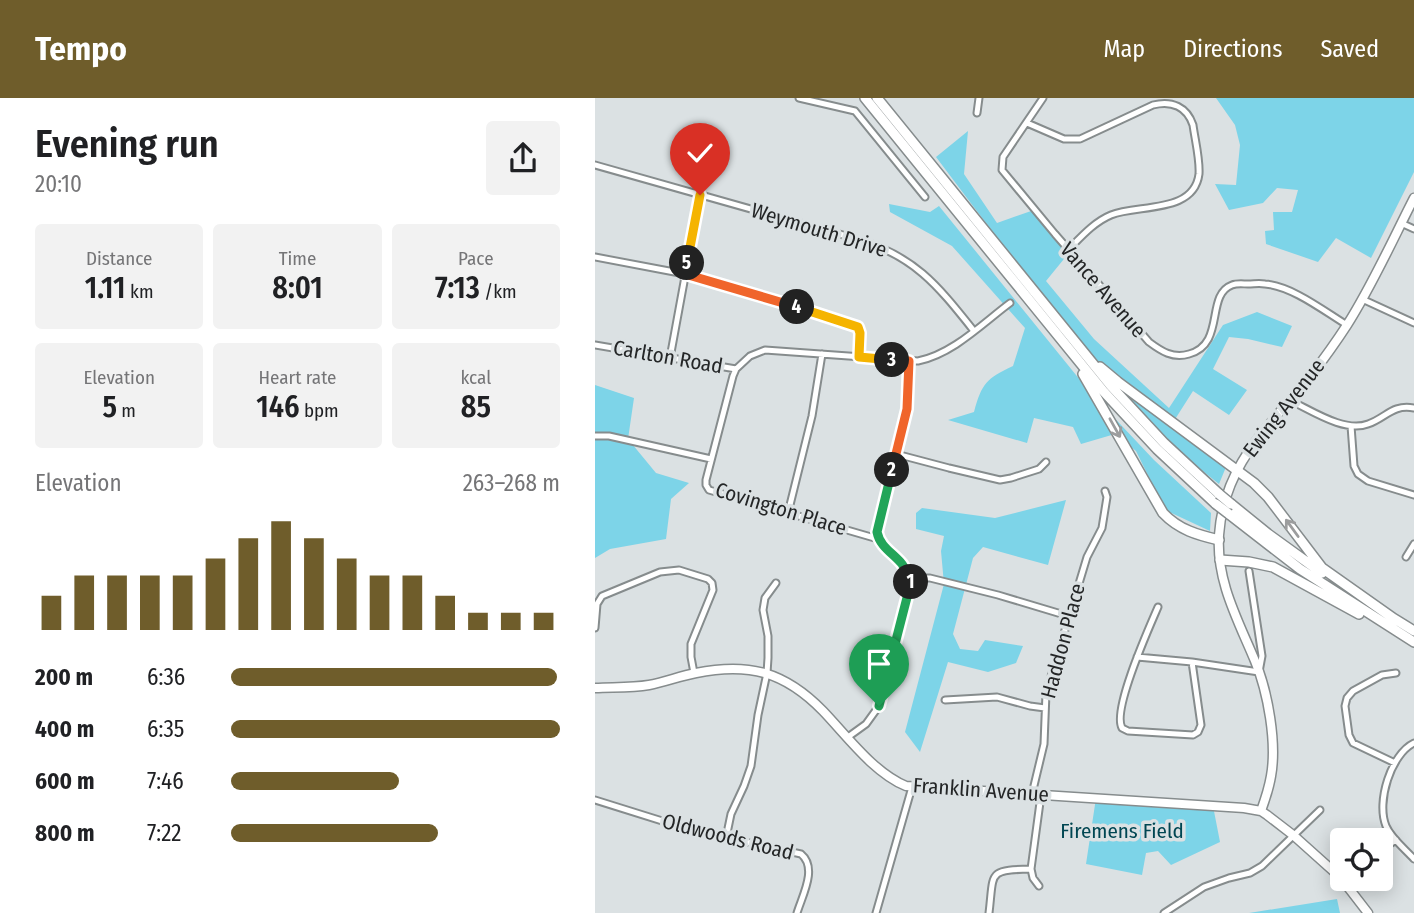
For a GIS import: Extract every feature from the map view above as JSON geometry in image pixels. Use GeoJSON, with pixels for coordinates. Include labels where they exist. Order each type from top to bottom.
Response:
{"type":"FeatureCollection","features":[{"type":"Feature","properties":{"kind":"highway"},"geometry":{"type":"LineString","coordinates":[[865,98],[1067,349],[1146,438],[1230,509],[1268,546],[1414,643]]}},
{"type":"Feature","properties":{"kind":"highway"},"geometry":{"type":"LineString","coordinates":[[877,98],[1071,339],[1147,426],[1218,499]]}},
{"type":"Feature","properties":{"kind":"highway"},"geometry":{"type":"LineString","coordinates":[[1071,339],[1118,382],[1254,483],[1268,497],[1322,568],[1397,621]]}},
{"type":"Feature","properties":{"kind":"highway"},"geometry":{"type":"LineString","coordinates":[[1067,349],[1163,513],[1184,530],[1219,540]]}},
{"type":"Feature","properties":{"kind":"highway"},"geometry":{"type":"LineString","coordinates":[[1230,509],[1305,562],[1414,631]]}},
{"type":"Feature","properties":{"kind":"highway"},"geometry":{"type":"LineString","coordinates":[[1220,560],[1258,563],[1280,570],[1414,643]]}},
{"type":"Feature","properties":{"kind":"main road","name":"Ewing Avenue"},"geometry":{"type":"LineString","coordinates":[[1261,811],[1271,781],[1273,753],[1269,709],[1259,672],[1223,580],[1219,540],[1224,504],[1237,470],[1252,444],[1312,374],[1347,326],[1414,198]]}},
{"type":"Feature","properties":{"kind":"main road","name":"Franklin Avenue"},"geometry":{"type":"LineString","coordinates":[[595,688],[649,685],[694,673],[732,669],[767,673],[802,692],[881,771],[899,783],[912,787],[1261,811],[1330,867]]}},
{"type":"Feature","properties":{"kind":"main road","name":"Franklin Avenue"},"geometry":{"type":"LineString","coordinates":[[1352,891],[1368,913]]}},
{"type":"Feature","properties":{"kind":"street"},"geometry":{"type":"LineString","coordinates":[[799,98],[855,111],[925,197]]}},
{"type":"Feature","properties":{"kind":"street"},"geometry":{"type":"LineString","coordinates":[[977,114],[979,98]]}},
{"type":"Feature","properties":{"kind":"street","name":"Vance Avenue"},"geometry":{"type":"LineString","coordinates":[[1043,98],[1003,157],[1002,170],[1142,336],[1158,349],[1170,355],[1188,355],[1204,346],[1213,330],[1222,293],[1237,284],[1266,284],[1285,289],[1347,326]]}},
{"type":"Feature","properties":{"kind":"street"},"geometry":{"type":"LineString","coordinates":[[1027,123],[1064,139],[1074,140],[1086,138],[1158,103],[1179,106],[1191,119],[1199,167],[1192,191],[1173,203],[1108,216],[1068,250]]}},
{"type":"Feature","properties":{"kind":"street","name":"Weymouth Drive"},"geometry":{"type":"LineString","coordinates":[[595,165],[869,242],[913,265],[936,284],[974,331]]}},
{"type":"Feature","properties":{"kind":"street"},"geometry":{"type":"LineString","coordinates":[[670,358],[700,195]]}},
{"type":"Feature","properties":{"kind":"street"},"geometry":{"type":"LineString","coordinates":[[1401,223],[1414,229]]}},
{"type":"Feature","properties":{"kind":"street"},"geometry":{"type":"LineString","coordinates":[[595,257],[685,274],[855,325],[860,333],[859,357]]}},
{"type":"Feature","properties":{"kind":"street"},"geometry":{"type":"LineString","coordinates":[[1362,299],[1414,323]]}},
{"type":"Feature","properties":{"kind":"street","name":"Carlton Road"},"geometry":{"type":"LineString","coordinates":[[595,345],[736,369],[750,356],[765,350],[909,361],[942,353],[1010,303]]}},
{"type":"Feature","properties":{"kind":"street"},"geometry":{"type":"LineString","coordinates":[[788,513],[813,416],[822,354]]}},
{"type":"Feature","properties":{"kind":"street"},"geometry":{"type":"LineString","coordinates":[[909,361],[909,399],[879,520],[878,539],[912,578],[930,579],[998,595],[1068,616]]}},
{"type":"Feature","properties":{"kind":"street"},"geometry":{"type":"LineString","coordinates":[[595,436],[609,436],[712,459],[736,369]]}},
{"type":"Feature","properties":{"kind":"street"},"geometry":{"type":"LineString","coordinates":[[1289,400],[1338,423],[1351,426],[1369,424],[1396,408],[1414,408]]}},
{"type":"Feature","properties":{"kind":"street"},"geometry":{"type":"LineString","coordinates":[[1351,426],[1358,474],[1368,481],[1414,495]]}},
{"type":"Feature","properties":{"kind":"street"},"geometry":{"type":"LineString","coordinates":[[896,454],[1000,480],[1039,469],[1046,462]]}},
{"type":"Feature","properties":{"kind":"street","name":"Covington Place"},"geometry":{"type":"LineString","coordinates":[[712,459],[706,485],[712,492],[878,539]]}},
{"type":"Feature","properties":{"kind":"street","name":"Haddon Place"},"geometry":{"type":"LineString","coordinates":[[1031,869],[1036,794],[1044,744],[1046,693],[1087,557],[1102,528],[1107,497],[1105,491]]}},
{"type":"Feature","properties":{"kind":"street"},"geometry":{"type":"LineString","coordinates":[[1406,557],[1414,544]]}},
{"type":"Feature","properties":{"kind":"street"},"geometry":{"type":"LineString","coordinates":[[595,628],[597,604],[605,594],[664,571],[679,570],[708,579],[713,590],[691,645],[694,673]]}},
{"type":"Feature","properties":{"kind":"street","name":"Ewing Avenue"},"geometry":{"type":"LineString","coordinates":[[1249,571],[1262,656],[1259,672]]}},
{"type":"Feature","properties":{"kind":"street"},"geometry":{"type":"LineString","coordinates":[[848,737],[866,723],[879,706],[912,578]]}},
{"type":"Feature","properties":{"kind":"street"},"geometry":{"type":"LineString","coordinates":[[726,838],[731,814],[751,766],[769,647],[763,610],[765,598],[776,583]]}},
{"type":"Feature","properties":{"kind":"street"},"geometry":{"type":"LineString","coordinates":[[1158,607],[1137,657],[1120,720],[1121,726],[1128,731],[1193,735],[1198,732],[1201,725],[1192,662]]}},
{"type":"Feature","properties":{"kind":"street"},"geometry":{"type":"LineString","coordinates":[[1137,657],[1259,672]]}},
{"type":"Feature","properties":{"kind":"street"},"geometry":{"type":"LineString","coordinates":[[1395,673],[1382,675],[1355,689],[1347,698],[1345,706],[1349,735],[1353,743],[1395,763]]}},
{"type":"Feature","properties":{"kind":"street"},"geometry":{"type":"LineString","coordinates":[[945,700],[997,697],[1045,708]]}},
{"type":"Feature","properties":{"kind":"street"},"geometry":{"type":"LineString","coordinates":[[1414,743],[1402,751],[1395,763],[1385,792],[1383,813],[1386,826],[1414,859]]}},
{"type":"Feature","properties":{"kind":"street"},"geometry":{"type":"LineString","coordinates":[[876,913],[912,787]]}},
{"type":"Feature","properties":{"kind":"street","name":"Oldwoods Road"},"geometry":{"type":"LineString","coordinates":[[595,800],[691,830],[783,849],[803,856],[808,862],[809,872],[797,913]]}},
{"type":"Feature","properties":{"kind":"street"},"geometry":{"type":"LineString","coordinates":[[1164,913],[1204,887],[1255,870],[1319,810]]}},
{"type":"Feature","properties":{"kind":"street"},"geometry":{"type":"LineString","coordinates":[[989,913],[993,879],[998,873],[1031,869],[1039,886]]}},
{"type":"Feature","properties":{"kind":"green space"},"geometry":{"type":"Polygon","coordinates":[[[1216,98],[1414,98],[1414,172],[1371,258],[1336,238],[1318,262],[1266,244],[1265,231],[1274,230],[1273,212],[1292,212],[1298,190],[1277,188],[1263,203],[1229,210],[1215,184],[1236,185],[1240,145],[1235,125],[1216,98]]]}},
{"type":"Feature","properties":{"kind":"green space"},"geometry":{"type":"Polygon","coordinates":[[[968,131],[964,174],[997,223],[1034,210],[1068,254],[1046,281],[1094,339],[1169,408],[1223,325],[1257,312],[1292,326],[1282,347],[1229,337],[1213,369],[1247,390],[1229,415],[1193,391],[1172,424],[1226,467],[1219,484],[1170,442],[1112,379],[1036,287],[936,157],[968,131]]]}},
{"type":"Feature","properties":{"kind":"green space"},"geometry":{"type":"Polygon","coordinates":[[[889,204],[930,212],[939,206],[1089,391],[1154,460],[1211,513],[1210,531],[1165,510],[1136,451],[1115,434],[1081,444],[1073,427],[1034,418],[1027,443],[948,420],[974,412],[986,383],[1013,366],[1025,328],[952,246],[890,212],[889,204]]]}},
{"type":"Feature","properties":{"kind":"green space"},"geometry":{"type":"Polygon","coordinates":[[[595,385],[634,398],[628,439],[656,473],[689,483],[671,499],[666,539],[610,549],[595,558],[595,385]]]}},
{"type":"Feature","properties":{"kind":"green space"},"geometry":{"type":"Polygon","coordinates":[[[1066,500],[1048,565],[983,547],[973,558],[953,634],[960,649],[978,651],[985,640],[1023,646],[1016,663],[988,672],[948,662],[920,752],[905,732],[944,584],[941,551],[944,536],[916,529],[916,513],[922,508],[995,518],[1066,500]]]}},
{"type":"Feature","properties":{"kind":"green space","name":"Firemens Field"},"geometry":{"type":"Polygon","coordinates":[[[1096,798],[1213,806],[1220,842],[1171,865],[1158,851],[1146,853],[1142,875],[1086,864],[1096,798]]]}},
{"type":"Feature","properties":{"kind":"green space"},"geometry":{"type":"Polygon","coordinates":[[[1337,899],[1340,913],[1249,913],[1337,899]]]}},
{"type":"Feature","properties":{"kind":"route"},"geometry":{"type":"LineString","coordinates":[[700,195],[685,274],[855,325],[860,333],[859,357],[909,361],[909,399],[877,532],[878,539],[912,578],[879,706]]}}]}
